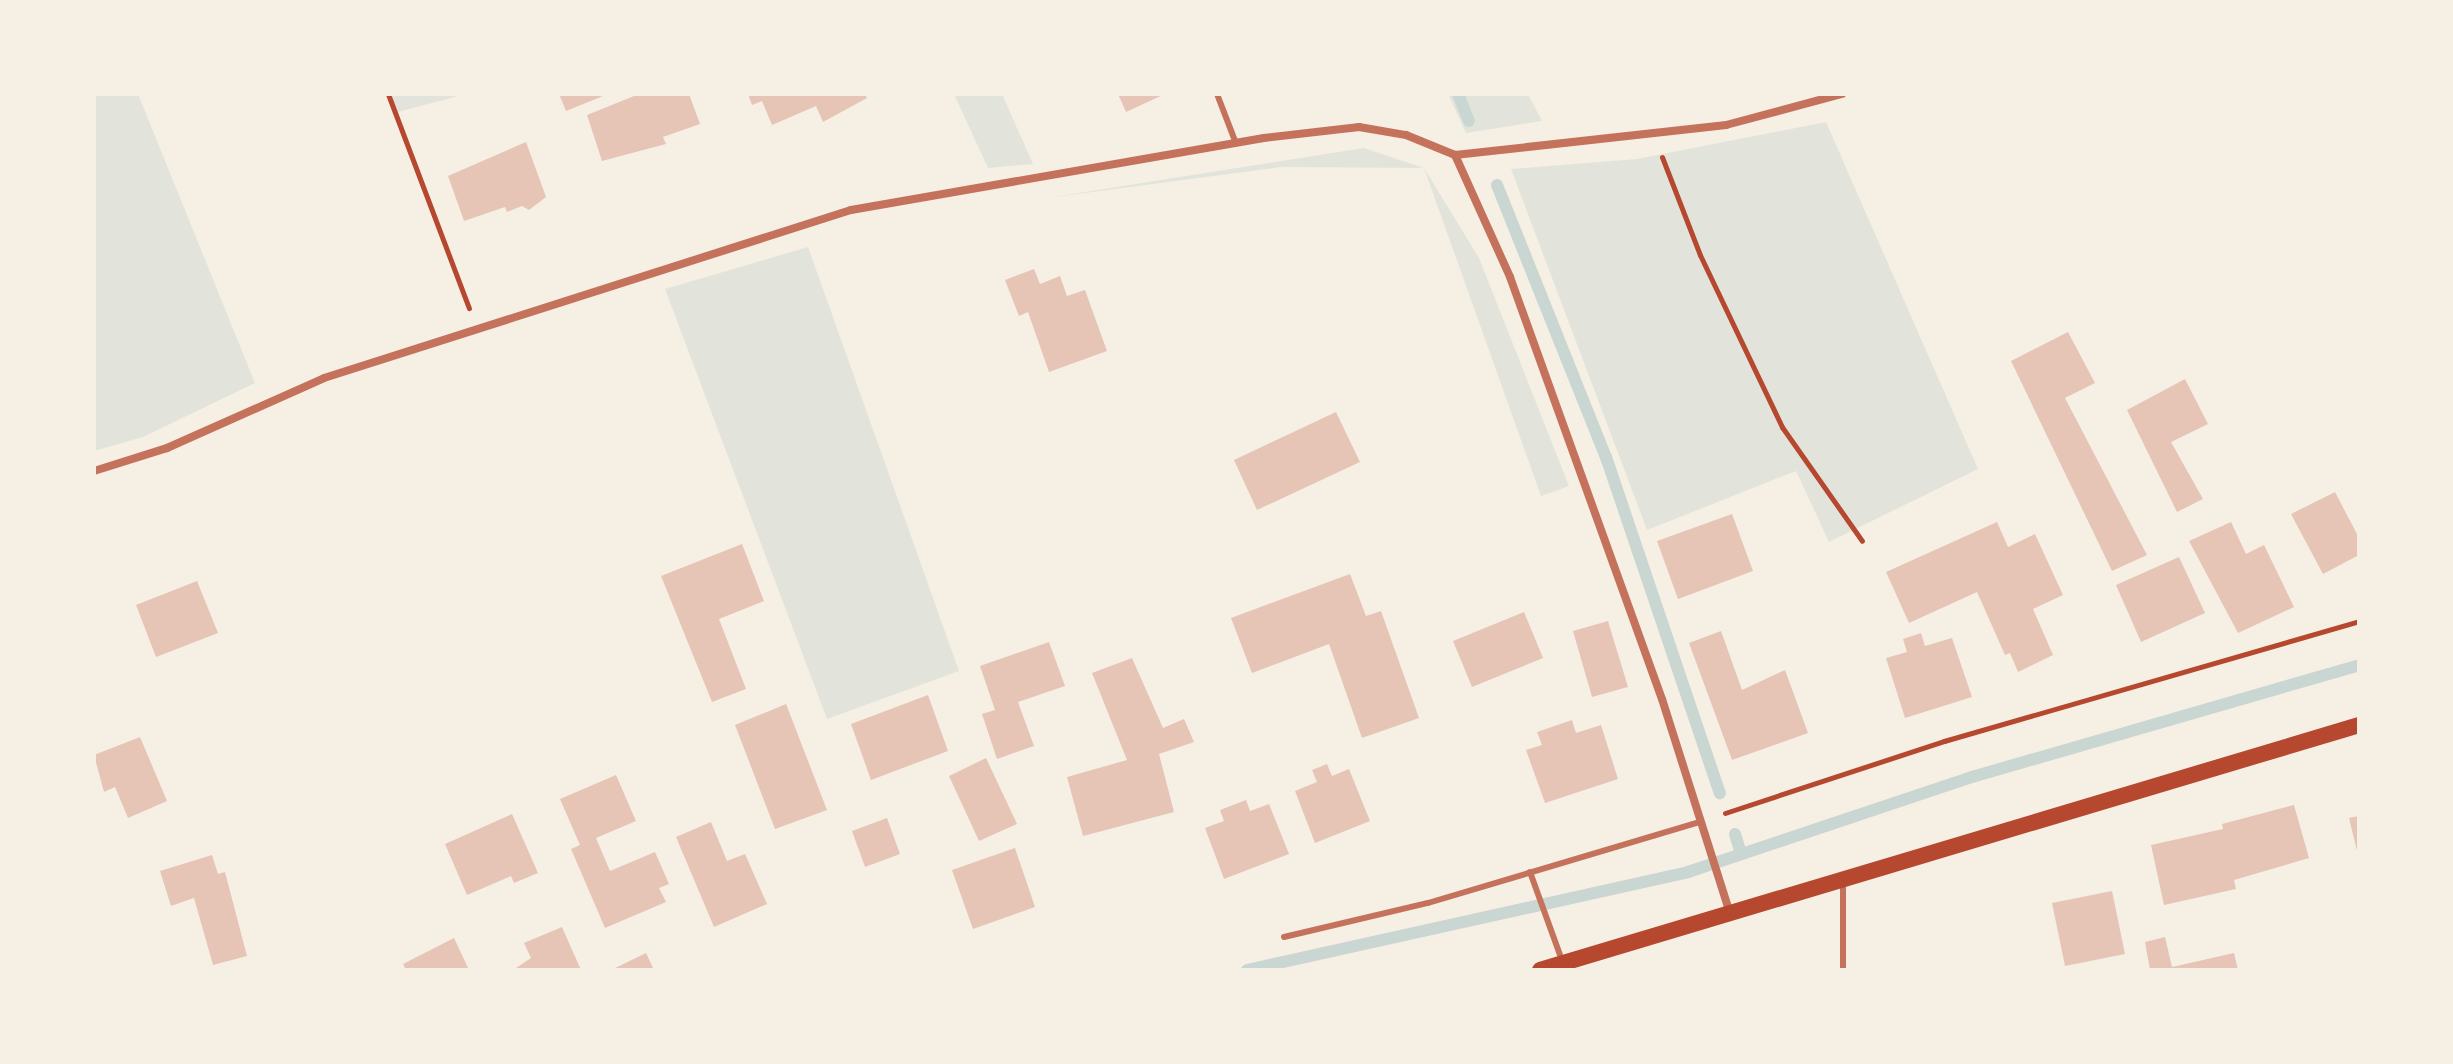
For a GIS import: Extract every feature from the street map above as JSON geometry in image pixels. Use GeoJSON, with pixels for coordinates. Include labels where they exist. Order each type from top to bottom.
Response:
{"type":"FeatureCollection","features":[{"type":"Feature","properties":{"kind":"main road"},"geometry":{"type":"LineString","coordinates":[[1540,970],[2359,725]]}},
{"type":"Feature","properties":{"kind":"street"},"geometry":{"type":"LineString","coordinates":[[94,471],[167,448],[324,378],[851,210],[1235,141],[1359,127],[1406,135],[1455,155],[1726,125],[1842,94]]}},
{"type":"Feature","properties":{"kind":"street"},"geometry":{"type":"LineString","coordinates":[[1455,155],[1510,277],[1662,699],[1730,913]]}},
{"type":"Feature","properties":{"kind":"lane"},"geometry":{"type":"LineString","coordinates":[[1217,94],[1235,141]]}},
{"type":"Feature","properties":{"kind":"lane"},"geometry":{"type":"LineString","coordinates":[[1284,937],[1530,872],[1699,822]]}},
{"type":"Feature","properties":{"kind":"lane"},"geometry":{"type":"LineString","coordinates":[[1530,872],[1563,963]]}},
{"type":"Feature","properties":{"kind":"lane"},"geometry":{"type":"LineString","coordinates":[[1842,879],[1843,970]]}},
{"type":"Feature","properties":{"kind":"path"},"geometry":{"type":"LineString","coordinates":[[388,94],[476,328]]}},
{"type":"Feature","properties":{"kind":"path"},"geometry":{"type":"LineString","coordinates":[[1653,134],[1700,255],[1782,427],[1862,541]]}},
{"type":"Feature","properties":{"kind":"path"},"geometry":{"type":"LineString","coordinates":[[1699,822],[1944,741],[2359,621]]}},
{"type":"Feature","properties":{"kind":"shaded area"},"geometry":{"type":"Polygon","coordinates":[[[94,94],[138,94],[255,383],[143,437],[94,451],[94,94]]]}},
{"type":"Feature","properties":{"kind":"shaded area"},"geometry":{"type":"Polygon","coordinates":[[[386,94],[466,94],[394,113],[386,94]]]}},
{"type":"Feature","properties":{"kind":"shaded area"},"geometry":{"type":"Polygon","coordinates":[[[954,94],[1002,94],[1033,164],[988,168],[954,94]]]}},
{"type":"Feature","properties":{"kind":"shaded area"},"geometry":{"type":"Polygon","coordinates":[[[1448,94],[1528,94],[1542,121],[1466,133],[1448,94]]]}},
{"type":"Feature","properties":{"kind":"shaded area"},"geometry":{"type":"Polygon","coordinates":[[[1826,122],[1978,469],[1829,542],[1796,471],[1647,530],[1511,169],[1637,159],[1826,122]]]}},
{"type":"Feature","properties":{"kind":"shaded area"},"geometry":{"type":"Polygon","coordinates":[[[1364,148],[1424,168],[1281,167],[1047,198],[1364,148]]]}},
{"type":"Feature","properties":{"kind":"shaded area"},"geometry":{"type":"Polygon","coordinates":[[[1424,168],[1479,258],[1569,486],[1541,496],[1424,168]]]}},
{"type":"Feature","properties":{"kind":"shaded area"},"geometry":{"type":"Polygon","coordinates":[[[808,247],[959,671],[827,719],[665,289],[808,247]]]}},
{"type":"Feature","properties":{"kind":"building"},"geometry":{"type":"Polygon","coordinates":[[[559,94],[608,94],[566,111],[559,94]]]}},
{"type":"Feature","properties":{"kind":"building"},"geometry":{"type":"Polygon","coordinates":[[[639,94],[689,94],[700,124],[663,137],[666,144],[602,161],[587,115],[639,94]]]}},
{"type":"Feature","properties":{"kind":"building"},"geometry":{"type":"Polygon","coordinates":[[[748,94],[865,94],[867,98],[823,122],[816,106],[772,125],[762,101],[752,105],[748,94]]]}},
{"type":"Feature","properties":{"kind":"building"},"geometry":{"type":"Polygon","coordinates":[[[1118,94],[1165,94],[1126,112],[1118,94]]]}},
{"type":"Feature","properties":{"kind":"building"},"geometry":{"type":"Polygon","coordinates":[[[526,142],[546,197],[529,210],[522,206],[507,212],[505,207],[464,221],[448,176],[526,142]]]}},
{"type":"Feature","properties":{"kind":"building"},"geometry":{"type":"Polygon","coordinates":[[[1034,269],[1040,284],[1060,276],[1067,296],[1085,290],[1107,351],[1049,372],[1028,312],[1019,316],[1005,280],[1034,269]]]}},
{"type":"Feature","properties":{"kind":"building"},"geometry":{"type":"Polygon","coordinates":[[[2068,332],[2095,383],[2065,398],[2147,555],[2112,571],[2011,361],[2068,332]]]}},
{"type":"Feature","properties":{"kind":"building"},"geometry":{"type":"Polygon","coordinates":[[[2185,379],[2208,424],[2171,442],[2203,499],[2177,512],[2127,410],[2185,379]]]}},
{"type":"Feature","properties":{"kind":"building"},"geometry":{"type":"Polygon","coordinates":[[[1336,412],[1360,462],[1257,510],[1234,460],[1336,412]]]}},
{"type":"Feature","properties":{"kind":"building"},"geometry":{"type":"Polygon","coordinates":[[[2335,492],[2359,538],[2359,555],[2323,574],[2291,514],[2335,492]]]}},
{"type":"Feature","properties":{"kind":"building"},"geometry":{"type":"Polygon","coordinates":[[[1732,514],[1753,571],[1678,599],[1657,541],[1732,514]]]}},
{"type":"Feature","properties":{"kind":"building"},"geometry":{"type":"Polygon","coordinates":[[[1997,522],[2008,547],[2035,534],[2063,595],[2033,609],[2053,655],[2018,672],[2010,653],[2005,655],[1977,592],[1909,623],[1886,572],[1997,522]]]}},
{"type":"Feature","properties":{"kind":"building"},"geometry":{"type":"Polygon","coordinates":[[[2231,522],[2246,554],[2264,545],[2294,607],[2238,633],[2189,541],[2231,522]]]}},
{"type":"Feature","properties":{"kind":"building"},"geometry":{"type":"Polygon","coordinates":[[[742,544],[764,601],[719,619],[746,689],[712,702],[661,576],[742,544]]]}},
{"type":"Feature","properties":{"kind":"building"},"geometry":{"type":"Polygon","coordinates":[[[2179,557],[2205,613],[2141,642],[2116,585],[2179,557]]]}},
{"type":"Feature","properties":{"kind":"building"},"geometry":{"type":"Polygon","coordinates":[[[1350,574],[1366,616],[1381,611],[1419,718],[1362,738],[1329,644],[1252,673],[1231,618],[1350,574]]]}},
{"type":"Feature","properties":{"kind":"building"},"geometry":{"type":"Polygon","coordinates":[[[197,581],[218,633],[156,657],[136,605],[197,581]]]}},
{"type":"Feature","properties":{"kind":"building"},"geometry":{"type":"Polygon","coordinates":[[[1524,612],[1543,658],[1472,687],[1453,641],[1524,612]]]}},
{"type":"Feature","properties":{"kind":"building"},"geometry":{"type":"Polygon","coordinates":[[[1608,621],[1628,687],[1592,697],[1573,631],[1608,621]]]}},
{"type":"Feature","properties":{"kind":"building"},"geometry":{"type":"Polygon","coordinates":[[[1721,631],[1742,690],[1785,670],[1808,733],[1732,760],[1689,643],[1721,631]]]}},
{"type":"Feature","properties":{"kind":"building"},"geometry":{"type":"Polygon","coordinates":[[[1921,633],[1925,646],[1952,638],[1972,697],[1905,718],[1886,658],[1907,652],[1903,639],[1921,633]]]}},
{"type":"Feature","properties":{"kind":"building"},"geometry":{"type":"Polygon","coordinates":[[[1049,642],[1065,686],[1018,702],[1034,746],[997,759],[982,714],[995,710],[980,666],[1049,642]]]}},
{"type":"Feature","properties":{"kind":"building"},"geometry":{"type":"Polygon","coordinates":[[[1132,658],[1163,728],[1184,719],[1194,742],[1159,754],[1174,812],[1083,836],[1067,777],[1127,760],[1092,673],[1132,658]]]}},
{"type":"Feature","properties":{"kind":"building"},"geometry":{"type":"Polygon","coordinates":[[[928,695],[948,751],[871,780],[851,724],[928,695]]]}},
{"type":"Feature","properties":{"kind":"building"},"geometry":{"type":"Polygon","coordinates":[[[786,704],[827,810],[775,829],[735,725],[786,704]]]}},
{"type":"Feature","properties":{"kind":"building"},"geometry":{"type":"Polygon","coordinates":[[[1572,720],[1576,733],[1601,725],[1618,779],[1545,803],[1526,750],[1542,745],[1537,732],[1572,720]]]}},
{"type":"Feature","properties":{"kind":"building"},"geometry":{"type":"Polygon","coordinates":[[[140,737],[167,801],[128,818],[115,787],[104,792],[94,755],[140,737]]]}},
{"type":"Feature","properties":{"kind":"building"},"geometry":{"type":"Polygon","coordinates":[[[986,758],[1017,824],[979,841],[949,776],[986,758]]]}},
{"type":"Feature","properties":{"kind":"building"},"geometry":{"type":"Polygon","coordinates":[[[1327,764],[1332,776],[1349,769],[1370,821],[1315,843],[1295,791],[1317,782],[1312,770],[1327,764]]]}},
{"type":"Feature","properties":{"kind":"building"},"geometry":{"type":"Polygon","coordinates":[[[616,775],[636,821],[596,838],[610,871],[655,852],[669,884],[659,888],[666,902],[605,928],[571,849],[580,845],[560,799],[616,775]]]}},
{"type":"Feature","properties":{"kind":"building"},"geometry":{"type":"Polygon","coordinates":[[[1246,800],[1250,811],[1269,804],[1289,854],[1224,879],[1205,828],[1224,821],[1220,810],[1246,800]]]}},
{"type":"Feature","properties":{"kind":"building"},"geometry":{"type":"Polygon","coordinates":[[[2294,805],[2309,858],[2234,880],[2236,889],[2164,905],[2151,845],[2223,829],[2222,824],[2294,805]]]}},
{"type":"Feature","properties":{"kind":"building"},"geometry":{"type":"Polygon","coordinates":[[[512,814],[538,873],[514,883],[511,876],[467,895],[445,844],[512,814]]]}},
{"type":"Feature","properties":{"kind":"building"},"geometry":{"type":"Polygon","coordinates":[[[2359,816],[2359,855],[2358,855],[2349,818],[2359,816]]]}},
{"type":"Feature","properties":{"kind":"building"},"geometry":{"type":"Polygon","coordinates":[[[887,818],[900,854],[865,867],[852,831],[887,818]]]}},
{"type":"Feature","properties":{"kind":"building"},"geometry":{"type":"Polygon","coordinates":[[[711,822],[727,861],[745,854],[767,904],[714,927],[676,837],[711,822]]]}},
{"type":"Feature","properties":{"kind":"building"},"geometry":{"type":"Polygon","coordinates":[[[1015,848],[1035,907],[973,929],[952,870],[1015,848]]]}},
{"type":"Feature","properties":{"kind":"building"},"geometry":{"type":"Polygon","coordinates":[[[212,855],[218,874],[225,872],[247,956],[213,965],[194,898],[171,906],[160,871],[212,855]]]}},
{"type":"Feature","properties":{"kind":"building"},"geometry":{"type":"Polygon","coordinates":[[[2112,891],[2125,954],[2065,966],[2052,903],[2112,891]]]}},
{"type":"Feature","properties":{"kind":"building"},"geometry":{"type":"Polygon","coordinates":[[[562,927],[581,970],[513,970],[531,958],[524,943],[562,927]]]}},
{"type":"Feature","properties":{"kind":"building"},"geometry":{"type":"Polygon","coordinates":[[[2165,937],[2172,967],[2234,953],[2238,970],[2150,970],[2145,942],[2165,937]]]}},
{"type":"Feature","properties":{"kind":"building"},"geometry":{"type":"Polygon","coordinates":[[[454,938],[469,970],[406,970],[403,964],[454,938]]]}},
{"type":"Feature","properties":{"kind":"building"},"geometry":{"type":"Polygon","coordinates":[[[646,953],[654,970],[611,970],[646,953]]]}},
{"type":"Feature","properties":{"kind":"waterway"},"geometry":{"type":"LineString","coordinates":[[1458,94],[1469,121]]}},
{"type":"Feature","properties":{"kind":"waterway"},"geometry":{"type":"LineString","coordinates":[[1497,185],[1606,457],[1720,793]]}},
{"type":"Feature","properties":{"kind":"waterway"},"geometry":{"type":"LineString","coordinates":[[1247,970],[1688,872],[1972,777],[2359,665]]}},
{"type":"Feature","properties":{"kind":"waterway"},"geometry":{"type":"LineString","coordinates":[[1735,834],[1741,854]]}}]}
